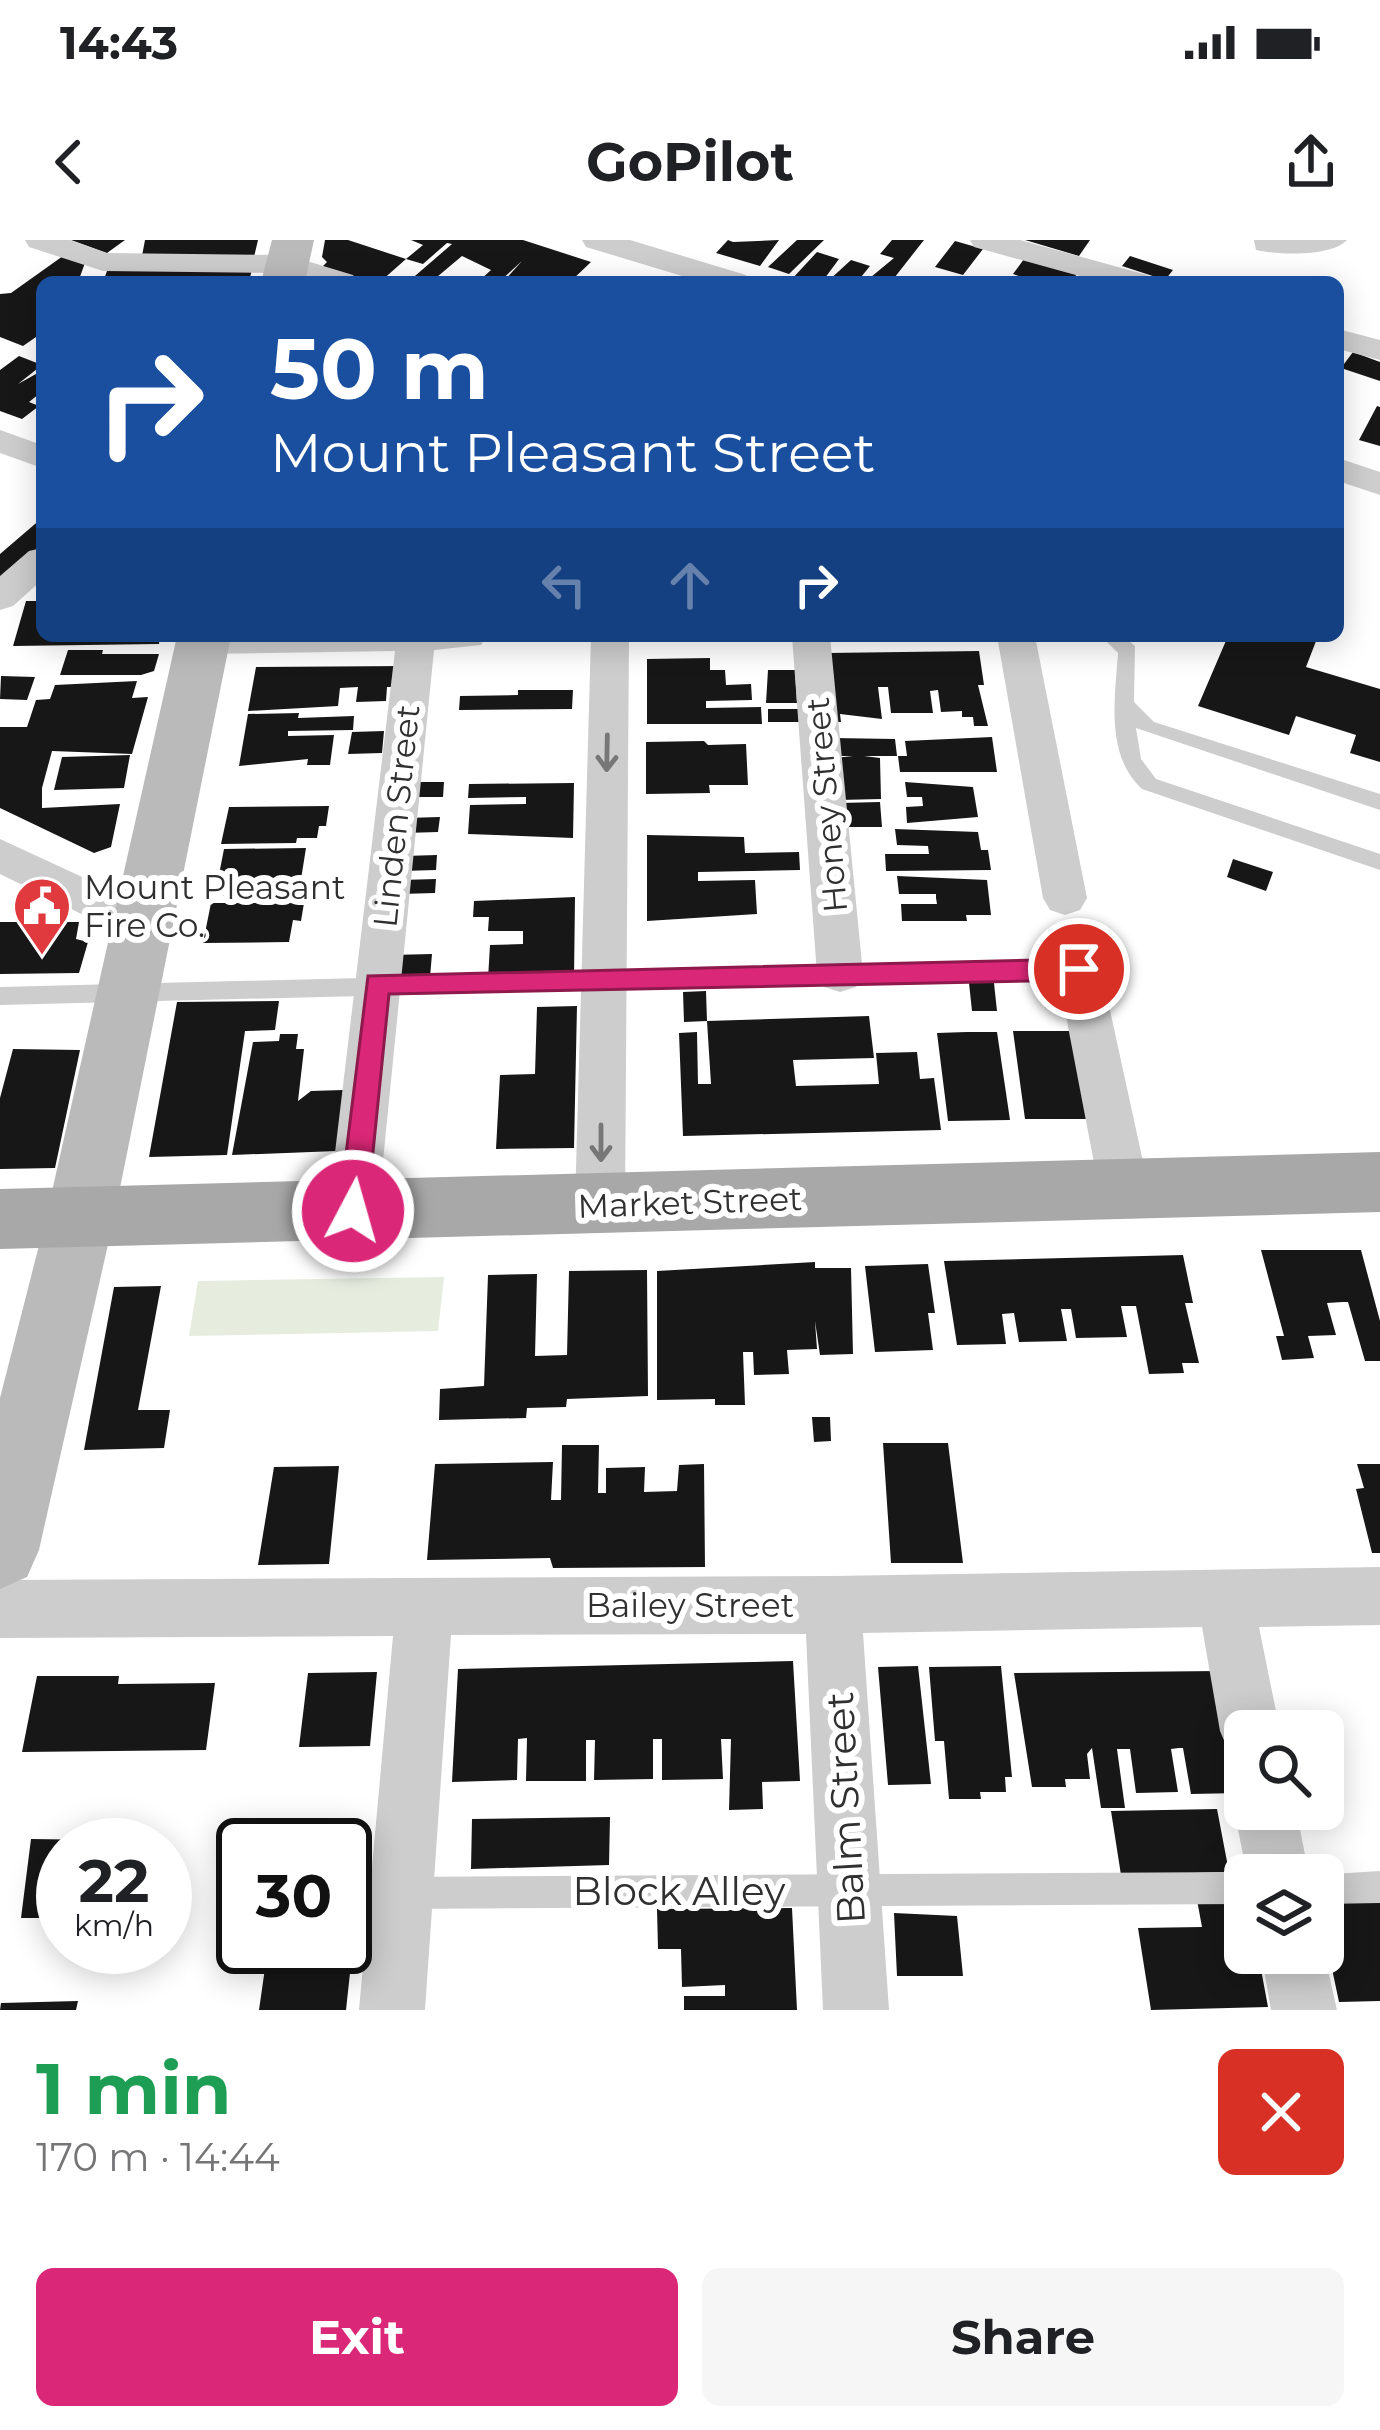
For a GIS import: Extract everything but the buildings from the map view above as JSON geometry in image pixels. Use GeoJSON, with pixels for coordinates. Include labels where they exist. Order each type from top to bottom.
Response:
{"type":"FeatureCollection","features":[{"type":"Feature","properties":{"kind":"main road"},"geometry":{"type":"LineString","coordinates":[[0,1550],[80,1219],[203,642]]}},
{"type":"Feature","properties":{"kind":"main road","name":"Market Street"},"geometry":{"type":"LineString","coordinates":[[0,1219],[1380,1182]]}},
{"type":"Feature","properties":{"kind":"street"},"geometry":{"type":"LineString","coordinates":[[40,240],[100,272],[288,262],[326,276]]}},
{"type":"Feature","properties":{"kind":"street"},"geometry":{"type":"LineString","coordinates":[[985,240],[1090,276],[1113,240]]}},
{"type":"Feature","properties":{"kind":"street"},"geometry":{"type":"LineString","coordinates":[[1267,243],[1332,240]]}},
{"type":"Feature","properties":{"kind":"street"},"geometry":{"type":"LineString","coordinates":[[609,244],[618,276]]}},
{"type":"Feature","properties":{"kind":"street"},"geometry":{"type":"LineString","coordinates":[[609,244],[715,276]]}},
{"type":"Feature","properties":{"kind":"street"},"geometry":{"type":"LineString","coordinates":[[1344,341],[1380,350]]}},
{"type":"Feature","properties":{"kind":"street"},"geometry":{"type":"LineString","coordinates":[[1344,471],[1380,484]]}},
{"type":"Feature","properties":{"kind":"street"},"geometry":{"type":"LineString","coordinates":[[0,597],[36,565]]}},
{"type":"Feature","properties":{"kind":"street","name":"Linden Street"},"geometry":{"type":"LineString","coordinates":[[353,1211],[415,642]]}},
{"type":"Feature","properties":{"kind":"street"},"geometry":{"type":"LineString","coordinates":[[600,1204],[610,642]]}},
{"type":"Feature","properties":{"kind":"street","name":"Honey Street"},"geometry":{"type":"LineString","coordinates":[[812,642],[840,974]]}},
{"type":"Feature","properties":{"kind":"street"},"geometry":{"type":"LineString","coordinates":[[1017,642],[1065,898]]}},
{"type":"Feature","properties":{"kind":"street"},"geometry":{"type":"LineString","coordinates":[[0,855],[142,924]]}},
{"type":"Feature","properties":{"kind":"street"},"geometry":{"type":"LineString","coordinates":[[1079,969],[1124,1189]]}},
{"type":"Feature","properties":{"kind":"street","name":"Bailey Street"},"geometry":{"type":"LineString","coordinates":[[0,1609],[833,1605],[1380,1596]]}},
{"type":"Feature","properties":{"kind":"street"},"geometry":{"type":"LineString","coordinates":[[1225,1597],[1246,1710]]}},
{"type":"Feature","properties":{"kind":"street"},"geometry":{"type":"LineString","coordinates":[[392,2010],[424,1605]]}},
{"type":"Feature","properties":{"kind":"street","name":"Balm Street"},"geometry":{"type":"LineString","coordinates":[[833,1605],[856,2010]]}},
{"type":"Feature","properties":{"kind":"street"},"geometry":{"type":"LineString","coordinates":[[1297,1974],[1304,2010]]}},
{"type":"Feature","properties":{"kind":"lane"},"geometry":{"type":"LineString","coordinates":[[1118,642],[1128,651],[1127,746],[1137,776],[1380,862]]}},
{"type":"Feature","properties":{"kind":"lane"},"geometry":{"type":"LineString","coordinates":[[1124,704],[1147,727],[1380,802]]}},
{"type":"Feature","properties":{"kind":"lane"},"geometry":{"type":"LineString","coordinates":[[0,996],[1079,969]]}},
{"type":"Feature","properties":{"kind":"lane"},"geometry":{"type":"LineString","coordinates":[[1344,1888],[1380,1887]]}},
{"type":"Feature","properties":{"kind":"lane","name":"Block Alley"},"geometry":{"type":"LineString","coordinates":[[401,1893],[1224,1888]]}},
{"type":"Feature","properties":{"kind":"shaded area"},"geometry":{"type":"Polygon","coordinates":[[[444,1277],[438,1331],[189,1336],[198,1281],[444,1277]]]}},
{"type":"Feature","properties":{"kind":"place","name":"Mount Pleasant Fire Co."},"geometry":{"type":"Point","coordinates":[42,957]}},
{"type":"Feature","properties":{"kind":"route"},"geometry":{"type":"LineString","coordinates":[[353,1211],[377,983],[1079,969]]}}]}
